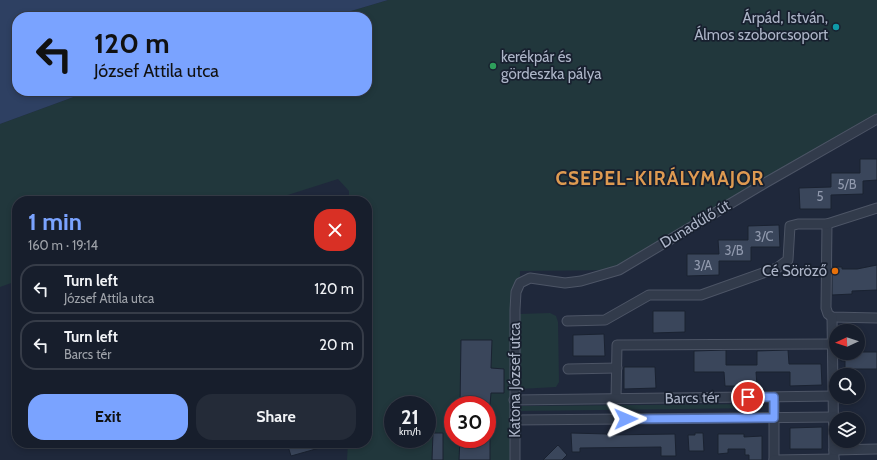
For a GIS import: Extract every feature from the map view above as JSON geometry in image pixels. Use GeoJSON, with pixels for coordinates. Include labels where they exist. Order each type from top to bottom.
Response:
{"type":"FeatureCollection","features":[{"type":"Feature","properties":{"kind":"street","name":"Dunadűlő út"},"geometry":{"type":"LineString","coordinates":[[516,300],[517,287],[525,279],[565,283],[607,275],[619,270],[765,183],[877,119]]}},
{"type":"Feature","properties":{"kind":"street"},"geometry":{"type":"LineString","coordinates":[[567,321],[605,320],[649,295],[701,295],[777,268],[788,260],[790,226],[798,224],[827,224],[877,208]]}},
{"type":"Feature","properties":{"kind":"street"},"geometry":{"type":"LineString","coordinates":[[827,224],[826,308],[828,314],[832,317],[877,318]]}},
{"type":"Feature","properties":{"kind":"street","name":"Katona József utca"},"geometry":{"type":"LineString","coordinates":[[515,460],[514,400],[516,300]]}},
{"type":"Feature","properties":{"kind":"street"},"geometry":{"type":"LineString","coordinates":[[832,317],[832,324]]}},
{"type":"Feature","properties":{"kind":"street"},"geometry":{"type":"LineString","coordinates":[[616,399],[617,345],[829,344]]}},
{"type":"Feature","properties":{"kind":"street"},"geometry":{"type":"LineString","coordinates":[[568,369],[617,368]]}},
{"type":"Feature","properties":{"kind":"street","name":"Barcs tér"},"geometry":{"type":"LineString","coordinates":[[514,400],[829,396]]}},
{"type":"Feature","properties":{"kind":"street"},"geometry":{"type":"LineString","coordinates":[[774,397],[774,460],[834,460],[834,450],[877,449]]}},
{"type":"Feature","properties":{"kind":"street","name":"Barcs tér"},"geometry":{"type":"LineString","coordinates":[[514,420],[829,417]]}},
{"type":"Feature","properties":{"kind":"green space"},"geometry":{"type":"Polygon","coordinates":[[[388,0],[877,0],[877,120],[626,270],[520,271],[519,314],[550,313],[556,316],[558,322],[559,382],[556,387],[519,389],[514,460],[347,460],[348,448],[372,448],[372,196],[349,196],[349,191],[338,179],[285,196],[12,196],[12,283],[0,287],[0,124],[76,96],[372,96],[372,12],[348,12],[388,0]]]}},
{"type":"Feature","properties":{"kind":"green space"},"geometry":{"type":"Polygon","coordinates":[[[763,404],[763,408],[519,411],[519,406],[763,404]]]}},
{"type":"Feature","properties":{"kind":"water"},"geometry":{"type":"Polygon","coordinates":[[[0,0],[388,0],[348,12],[12,12],[12,96],[76,96],[0,124],[0,0]]]}},
{"type":"Feature","properties":{"kind":"building"},"geometry":{"type":"Polygon","coordinates":[[[860,159],[877,159],[877,180],[863,181],[863,194],[831,195],[831,209],[800,209],[799,188],[831,187],[831,173],[860,173],[860,159]]]}},
{"type":"Feature","properties":{"kind":"building"},"geometry":{"type":"Polygon","coordinates":[[[779,225],[780,247],[751,247],[751,261],[719,261],[719,275],[687,276],[687,254],[719,254],[718,240],[748,240],[748,226],[779,225]]]}},
{"type":"Feature","properties":{"kind":"building"},"geometry":{"type":"Polygon","coordinates":[[[877,265],[877,290],[852,291],[852,294],[832,295],[832,267],[857,269],[877,265]]]}},
{"type":"Feature","properties":{"kind":"building"},"geometry":{"type":"Polygon","coordinates":[[[653,311],[685,311],[685,332],[653,333],[653,311]]]}},
{"type":"Feature","properties":{"kind":"building"},"geometry":{"type":"Polygon","coordinates":[[[604,334],[605,356],[573,356],[573,335],[604,334]]]}},
{"type":"Feature","properties":{"kind":"building"},"geometry":{"type":"Polygon","coordinates":[[[461,340],[492,340],[491,368],[504,369],[504,393],[491,393],[491,396],[460,396],[461,340]]]}},
{"type":"Feature","properties":{"kind":"building"},"geometry":{"type":"Polygon","coordinates":[[[726,350],[726,365],[757,365],[757,351],[788,350],[789,364],[821,364],[822,385],[790,386],[790,372],[756,372],[757,386],[725,386],[724,372],[694,372],[694,351],[726,350]]]}},
{"type":"Feature","properties":{"kind":"building"},"geometry":{"type":"Polygon","coordinates":[[[865,352],[877,352],[877,369],[845,368],[845,361],[841,361],[865,360],[865,352]]]}},
{"type":"Feature","properties":{"kind":"building"},"geometry":{"type":"Polygon","coordinates":[[[624,367],[655,367],[656,388],[624,389],[624,367]]]}},
{"type":"Feature","properties":{"kind":"building"},"geometry":{"type":"Polygon","coordinates":[[[822,427],[822,449],[790,449],[790,428],[822,427]]]}},
{"type":"Feature","properties":{"kind":"building"},"geometry":{"type":"Polygon","coordinates":[[[436,433],[443,433],[443,460],[432,460],[432,448],[436,448],[436,433]]]}},
{"type":"Feature","properties":{"kind":"building"},"geometry":{"type":"Polygon","coordinates":[[[571,433],[607,435],[675,434],[676,456],[661,456],[661,447],[580,448],[580,452],[572,452],[571,433]]]}},
{"type":"Feature","properties":{"kind":"building"},"geometry":{"type":"Polygon","coordinates":[[[695,433],[703,433],[704,451],[689,451],[688,435],[695,435],[695,433]]]}},
{"type":"Feature","properties":{"kind":"building"},"geometry":{"type":"Polygon","coordinates":[[[718,434],[744,434],[744,437],[762,436],[762,460],[749,460],[749,455],[745,455],[745,449],[728,449],[728,453],[718,454],[718,434]]]}},
{"type":"Feature","properties":{"kind":"building"},"geometry":{"type":"Polygon","coordinates":[[[558,445],[567,455],[562,460],[543,460],[558,445]]]}},
{"type":"Feature","properties":{"kind":"building"},"geometry":{"type":"Polygon","coordinates":[[[289,448],[319,448],[291,456],[289,448]]]}},
{"type":"Feature","properties":{"kind":"building"},"geometry":{"type":"Polygon","coordinates":[[[460,448],[490,448],[490,460],[459,460],[460,448]]]}},
{"type":"Feature","properties":{"kind":"place","name":"Árpád, István, Álmos szoborcsoport"},"geometry":{"type":"Point","coordinates":[836,27]}},
{"type":"Feature","properties":{"kind":"place","name":"kerékpár és gördeszka pálya"},"geometry":{"type":"Point","coordinates":[493,66]}},
{"type":"Feature","properties":{"kind":"place","name":"Cé Söröző"},"geometry":{"type":"Point","coordinates":[835,271]}},
{"type":"Feature","properties":{"kind":"district","name":"CSEPEL-KIRÁLYMAJOR"},"geometry":{"type":"Point","coordinates":[660,178]}},
{"type":"Feature","properties":{"kind":"route"},"geometry":{"type":"LineString","coordinates":[[626,419],[774,418],[774,397],[748,397]]}}]}
